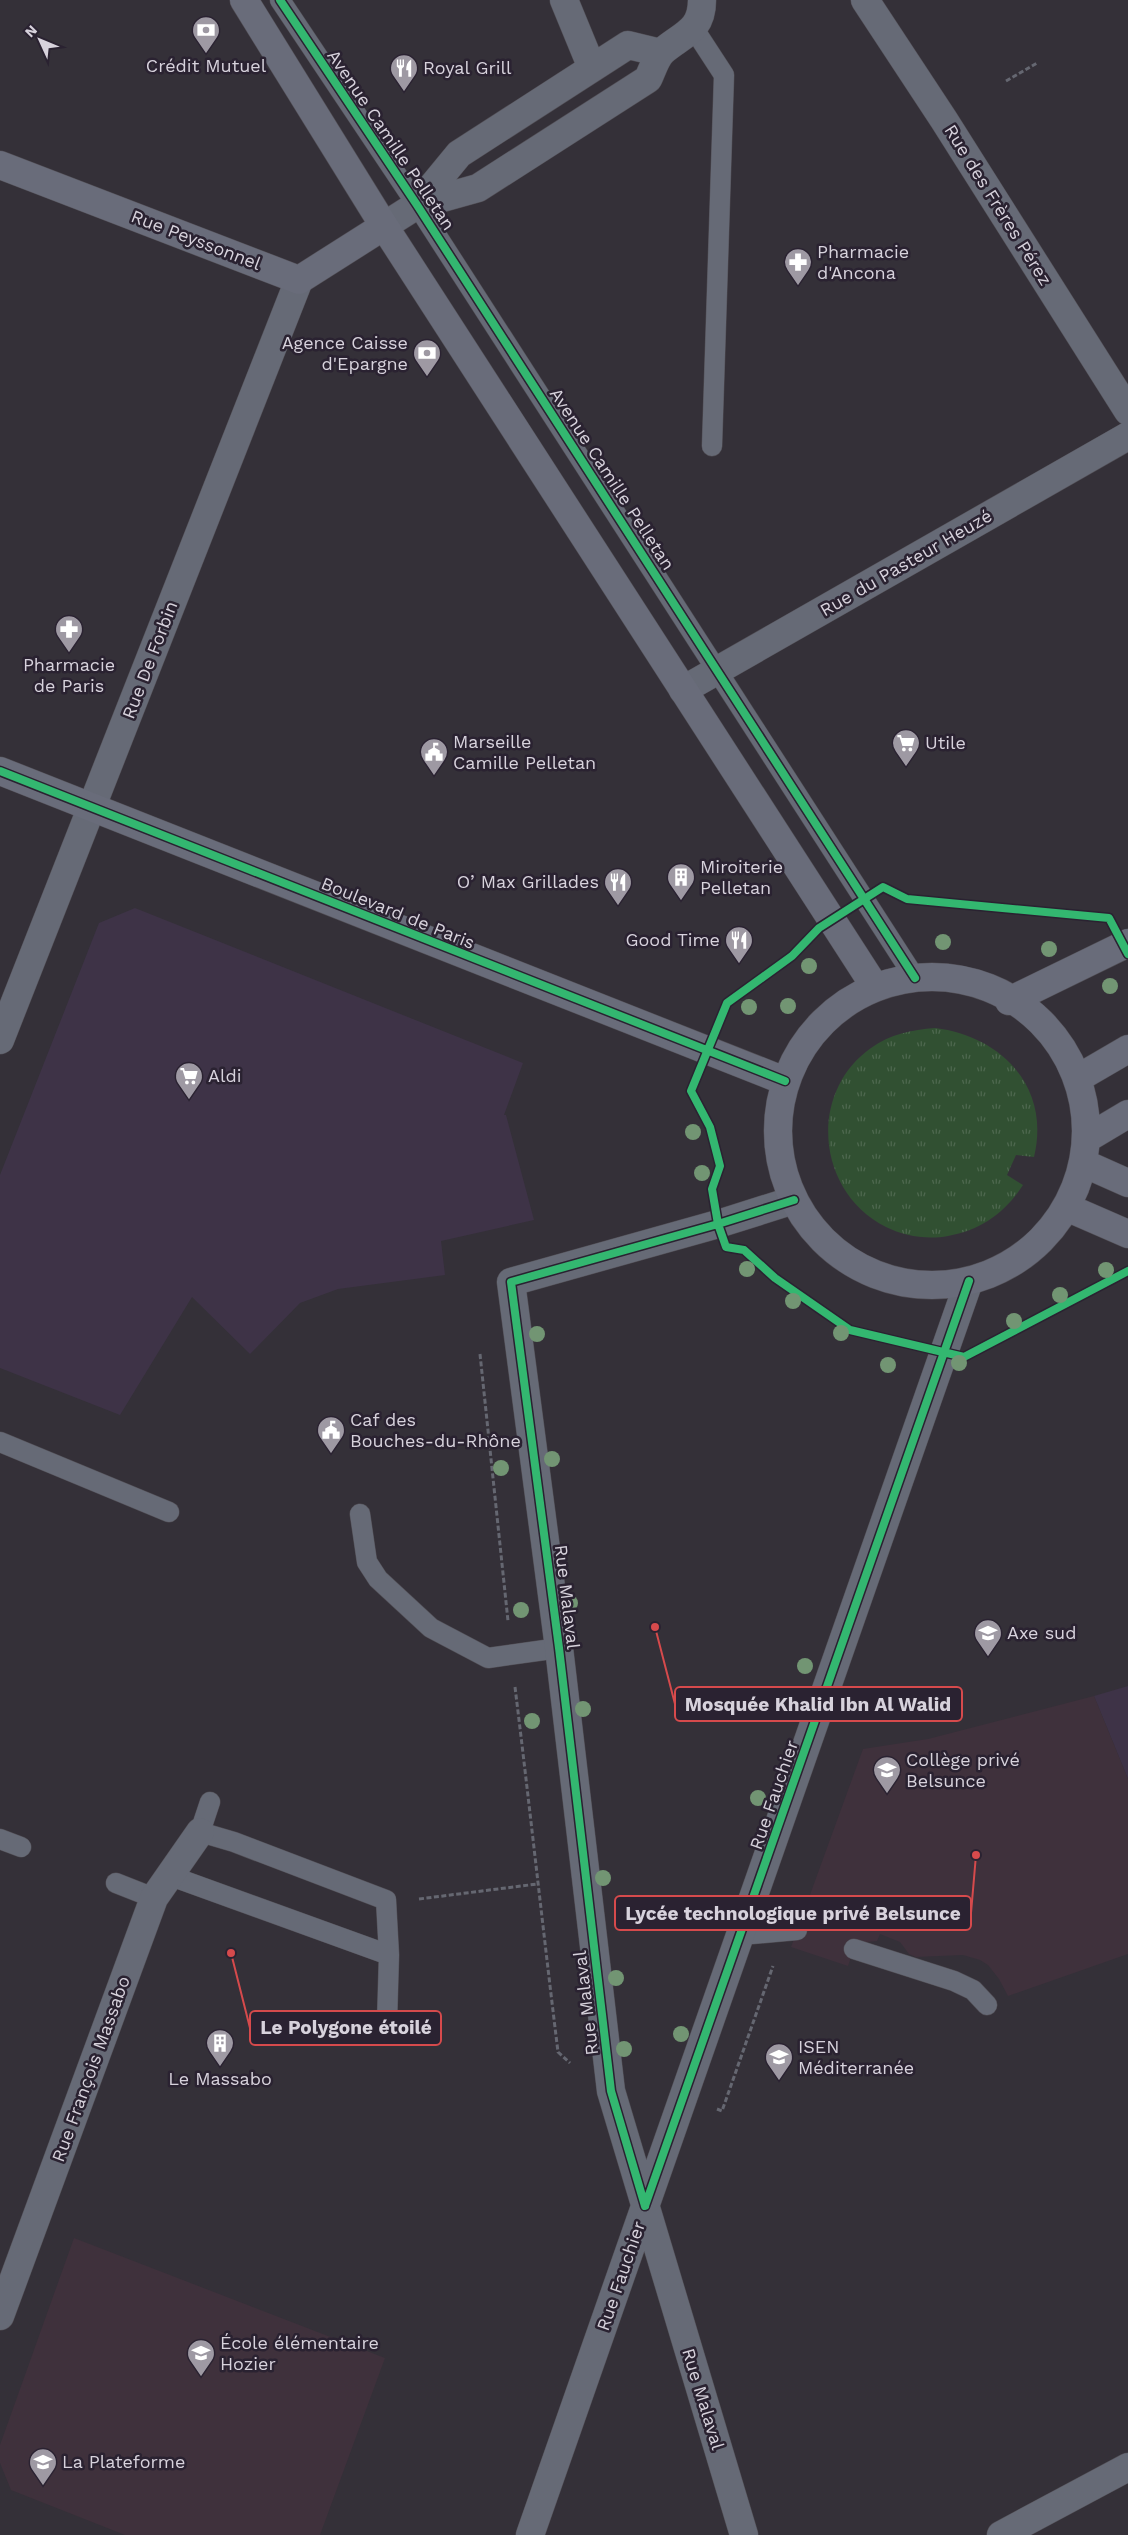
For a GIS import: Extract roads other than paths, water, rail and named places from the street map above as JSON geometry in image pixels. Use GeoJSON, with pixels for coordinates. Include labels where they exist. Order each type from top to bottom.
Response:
{"type":"FeatureCollection","features":[{"type":"Feature","properties":{"kind":"street"},"geometry":{"type":"LineString","coordinates":[[244,0],[384,226],[875,987]]}},
{"type":"Feature","properties":{"kind":"street"},"geometry":{"type":"LineString","coordinates":[[564,0],[592,68]]}},
{"type":"Feature","properties":{"kind":"street"},"geometry":{"type":"LineString","coordinates":[[417,204],[478,188],[648,79],[661,52],[694,29],[702,9],[702,0]]}},
{"type":"Feature","properties":{"kind":"street","name":"Rue des Frères Pérez"},"geometry":{"type":"LineString","coordinates":[[865,0],[944,120],[1128,411]]}},
{"type":"Feature","properties":{"kind":"street"},"geometry":{"type":"LineString","coordinates":[[299,280],[417,204],[459,154],[628,45],[661,52]]}},
{"type":"Feature","properties":{"kind":"street","name":"Rue Peyssonnel"},"geometry":{"type":"LineString","coordinates":[[0,165],[299,280]]}},
{"type":"Feature","properties":{"kind":"street","name":"Rue De Forbin"},"geometry":{"type":"LineString","coordinates":[[0,1040],[299,280]]}},
{"type":"Feature","properties":{"kind":"street","name":"Rue du Pasteur Heuzé"},"geometry":{"type":"LineString","coordinates":[[684,690],[1128,436]]}},
{"type":"Feature","properties":{"kind":"street","name":"Boulevard de Paris"},"geometry":{"type":"LineString","coordinates":[[0,772],[785,1081]]}},
{"type":"Feature","properties":{"kind":"street"},"geometry":{"type":"LineString","coordinates":[[1009,1001],[1128,943]]}},
{"type":"Feature","properties":{"kind":"street"},"geometry":{"type":"LineString","coordinates":[[941,977],[976,984],[1027,1008],[1056,1039],[1080,1077],[1085,1106],[1085,1151],[1066,1207],[1040,1241],[1005,1267],[969,1281],[913,1284],[864,1270],[822,1240],[794,1200],[780,1160],[777,1120],[785,1081],[799,1051],[820,1024],[845,1002],[875,987],[915,978],[941,977]]}},
{"type":"Feature","properties":{"kind":"street"},"geometry":{"type":"LineString","coordinates":[[1080,1077],[1128,1049]]}},
{"type":"Feature","properties":{"kind":"street"},"geometry":{"type":"LineString","coordinates":[[1085,1151],[1128,1114]]}},
{"type":"Feature","properties":{"kind":"street"},"geometry":{"type":"LineString","coordinates":[[1085,1151],[1128,1183]]}},
{"type":"Feature","properties":{"kind":"street","name":"Rue Malaval"},"geometry":{"type":"LineString","coordinates":[[744,2535],[612,2091],[559,1648],[511,1282],[718,1224],[794,1200]]}},
{"type":"Feature","properties":{"kind":"street"},"geometry":{"type":"LineString","coordinates":[[1066,1207],[1128,1234]]}},
{"type":"Feature","properties":{"kind":"street","name":"Rue Fauchier"},"geometry":{"type":"LineString","coordinates":[[530,2535],[969,1281]]}},
{"type":"Feature","properties":{"kind":"street","name":"Rue François Massabo"},"geometry":{"type":"LineString","coordinates":[[0,2316],[161,1886],[200,1832]]}},
{"type":"Feature","properties":{"kind":"street"},"geometry":{"type":"LineString","coordinates":[[1002,2535],[1128,2467]]}},
{"type":"Feature","properties":{"kind":"lane","name":"Avenue Camille Pelletan"},"geometry":{"type":"LineString","coordinates":[[280,0],[417,204],[915,978]]}},
{"type":"Feature","properties":{"kind":"lane"},"geometry":{"type":"LineString","coordinates":[[694,29],[724,75],[712,446]]}},
{"type":"Feature","properties":{"kind":"lane"},"geometry":{"type":"LineString","coordinates":[[0,1442],[168,1512]]}},
{"type":"Feature","properties":{"kind":"lane"},"geometry":{"type":"LineString","coordinates":[[360,1514],[367,1562],[378,1579],[431,1628],[488,1658],[559,1648]]}},
{"type":"Feature","properties":{"kind":"lane"},"geometry":{"type":"LineString","coordinates":[[210,1802],[200,1832],[234,1842],[386,1900],[388,1956],[387,2022]]}},
{"type":"Feature","properties":{"kind":"lane"},"geometry":{"type":"LineString","coordinates":[[0,1839],[21,1847]]}},
{"type":"Feature","properties":{"kind":"lane"},"geometry":{"type":"LineString","coordinates":[[116,1883],[161,1886],[388,1956]]}},
{"type":"Feature","properties":{"kind":"lane"},"geometry":{"type":"LineString","coordinates":[[741,1935],[798,1930]]}},
{"type":"Feature","properties":{"kind":"lane"},"geometry":{"type":"LineString","coordinates":[[854,1949],[954,1981],[973,1990],[987,2005]]}},
{"type":"Feature","properties":{"kind":"place","name":"Crédit Mutuel"},"geometry":{"type":"Point","coordinates":[206,54]}},
{"type":"Feature","properties":{"kind":"place","name":"Royal Grill"},"geometry":{"type":"Point","coordinates":[404,92]}},
{"type":"Feature","properties":{"kind":"place","name":"Pharmacie d'Ancona"},"geometry":{"type":"Point","coordinates":[798,286]}},
{"type":"Feature","properties":{"kind":"place","name":"Agence Caisse d'Epargne"},"geometry":{"type":"Point","coordinates":[427,377]}},
{"type":"Feature","properties":{"kind":"place","name":"Pharmacie de Paris"},"geometry":{"type":"Point","coordinates":[69,653]}},
{"type":"Feature","properties":{"kind":"place","name":"Utile"},"geometry":{"type":"Point","coordinates":[906,767]}},
{"type":"Feature","properties":{"kind":"place","name":"Marseille Camille Pelletan"},"geometry":{"type":"Point","coordinates":[434,776]}},
{"type":"Feature","properties":{"kind":"place","name":"Miroiterie Pelletan"},"geometry":{"type":"Point","coordinates":[681,901]}},
{"type":"Feature","properties":{"kind":"place","name":"O’ Max Grillades"},"geometry":{"type":"Point","coordinates":[618,906]}},
{"type":"Feature","properties":{"kind":"place","name":"Good Time"},"geometry":{"type":"Point","coordinates":[739,964]}},
{"type":"Feature","properties":{"kind":"place","name":"Aldi"},"geometry":{"type":"Point","coordinates":[189,1100]}},
{"type":"Feature","properties":{"kind":"place","name":"Caf des Bouches-du-Rhône"},"geometry":{"type":"Point","coordinates":[331,1454]}},
{"type":"Feature","properties":{"kind":"place","name":"Mosquée Khalid Ibn Al Walid"},"geometry":{"type":"Point","coordinates":[655,1627]}},
{"type":"Feature","properties":{"kind":"place","name":"Axe sud"},"geometry":{"type":"Point","coordinates":[988,1657]}},
{"type":"Feature","properties":{"kind":"place","name":"Collège privé Belsunce"},"geometry":{"type":"Point","coordinates":[887,1794]}},
{"type":"Feature","properties":{"kind":"place","name":"Lycée technologique privé Belsunce"},"geometry":{"type":"Point","coordinates":[976,1855]}},
{"type":"Feature","properties":{"kind":"place","name":"Le Polygone étoilé"},"geometry":{"type":"Point","coordinates":[231,1953]}},
{"type":"Feature","properties":{"kind":"place","name":"Le Massabo"},"geometry":{"type":"Point","coordinates":[220,2067]}},
{"type":"Feature","properties":{"kind":"place","name":"ISEN Méditerranée"},"geometry":{"type":"Point","coordinates":[779,2081]}},
{"type":"Feature","properties":{"kind":"place","name":"École élémentaire Hozier"},"geometry":{"type":"Point","coordinates":[201,2377]}},
{"type":"Feature","properties":{"kind":"place","name":"La Plateforme"},"geometry":{"type":"Point","coordinates":[43,2486]}}]}
